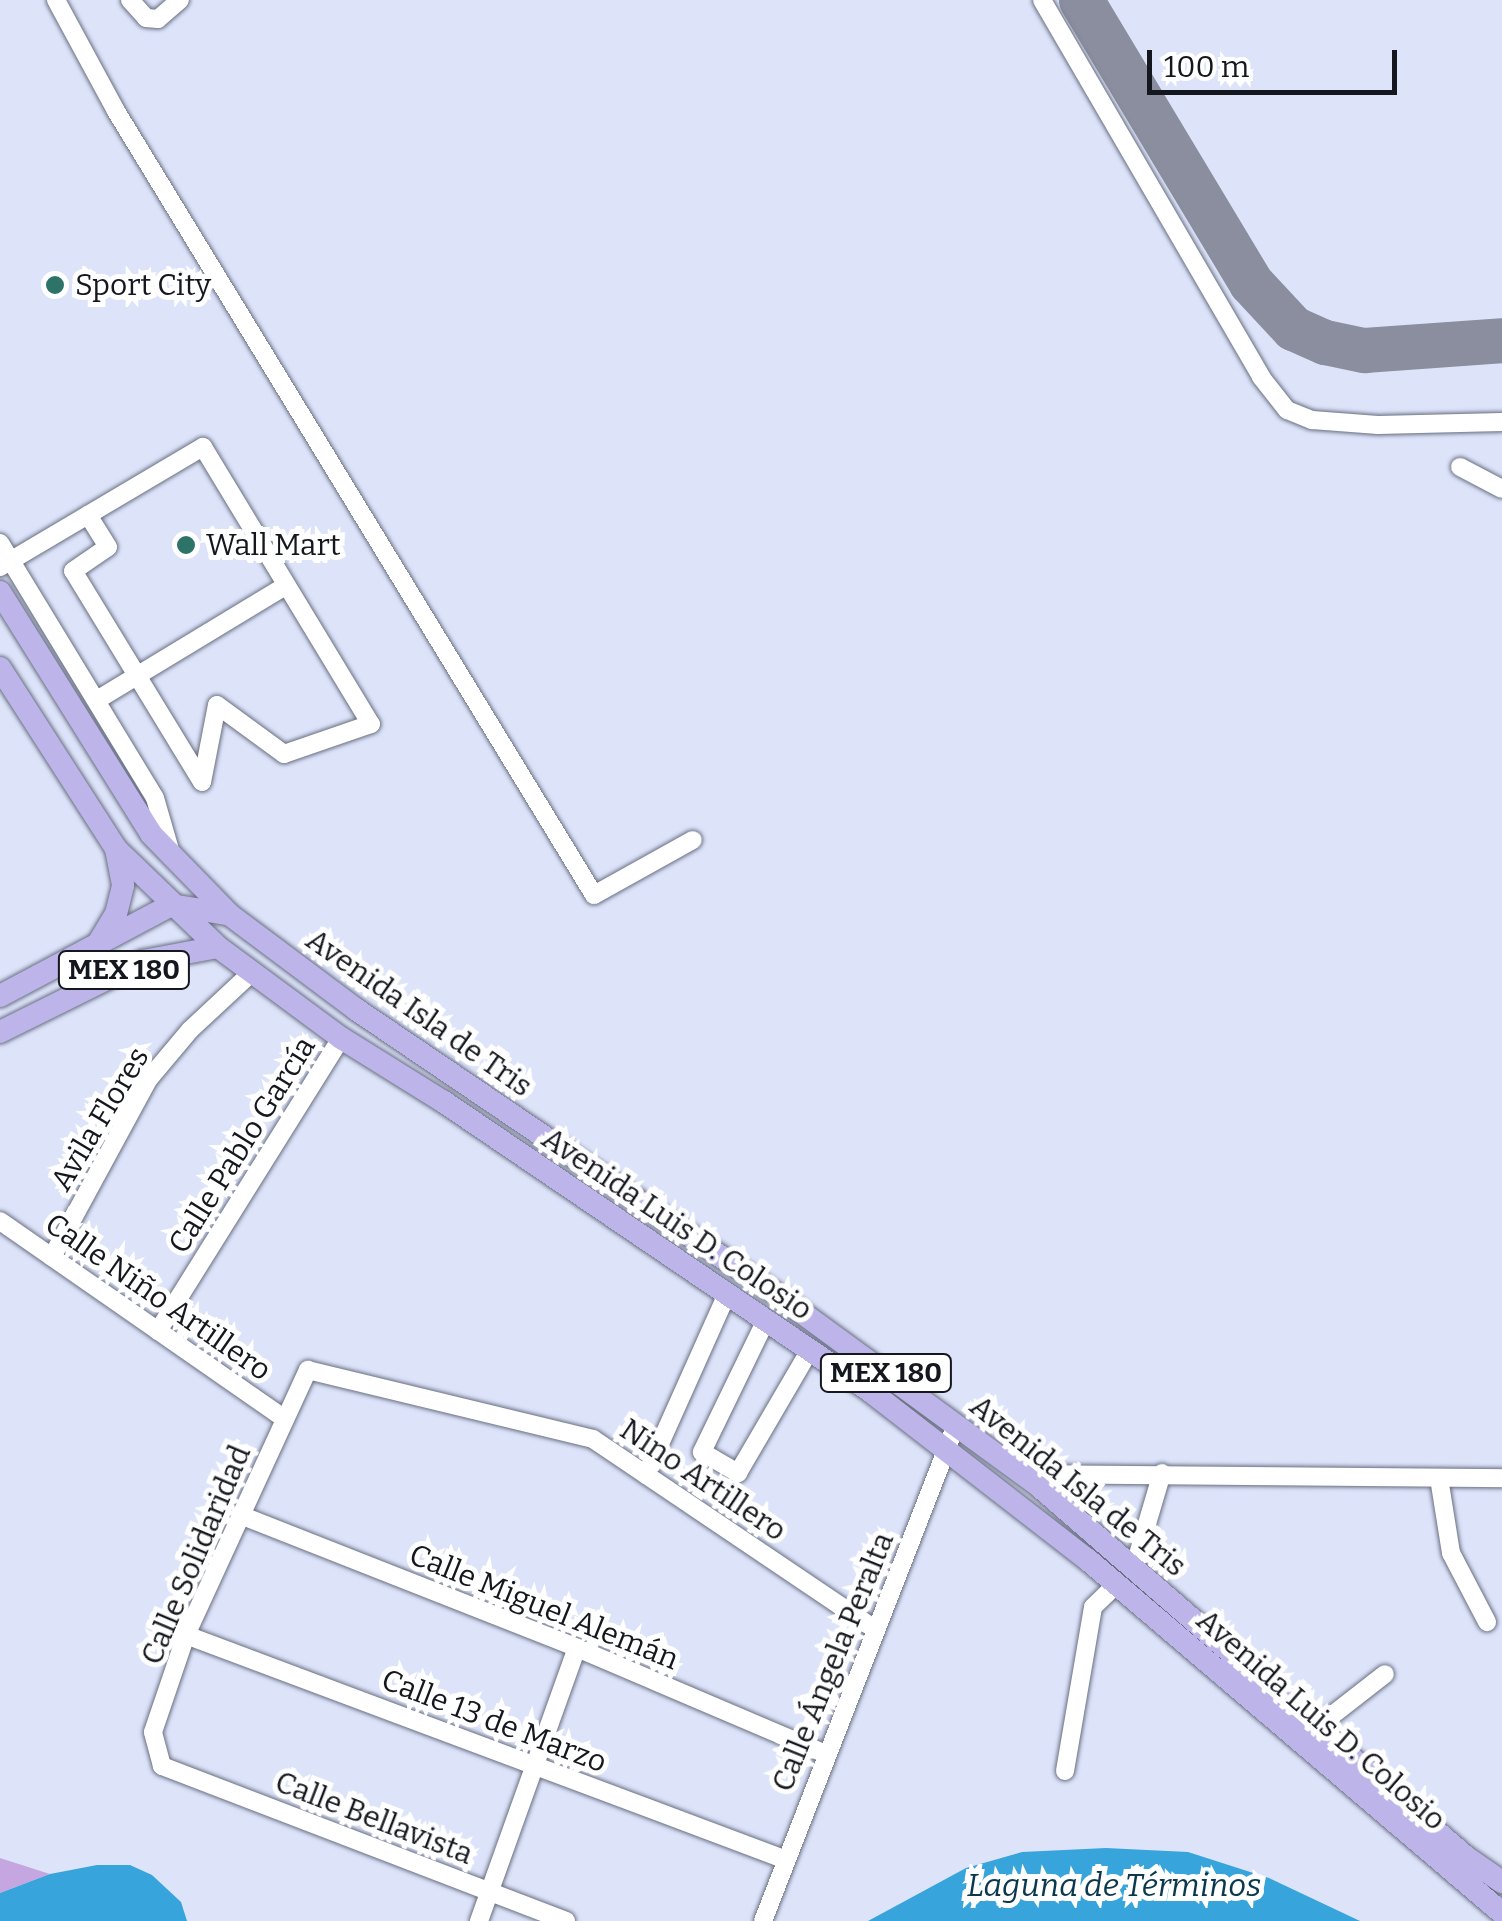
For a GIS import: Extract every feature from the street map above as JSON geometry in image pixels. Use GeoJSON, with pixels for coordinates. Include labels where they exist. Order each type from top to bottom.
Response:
{"type":"FeatureCollection","features":[{"type":"Feature","properties":{"kind":"main road","name":"Avenida Isla de Tris"},"geometry":{"type":"LineString","coordinates":[[0,592],[151,834],[173,862],[230,915],[357,1010],[782,1298],[1022,1474],[1125,1576],[1317,1727],[1502,1882]]}},
{"type":"Feature","properties":{"kind":"main road"},"geometry":{"type":"LineString","coordinates":[[0,668],[116,849],[218,947]]}},
{"type":"Feature","properties":{"kind":"main road"},"geometry":{"type":"LineString","coordinates":[[99,942],[116,914],[123,885],[116,849]]}},
{"type":"Feature","properties":{"kind":"main road","name":"MEX 180"},"geometry":{"type":"LineString","coordinates":[[0,996],[171,905],[230,915]]}},
{"type":"Feature","properties":{"kind":"main road","name":"MEX 180"},"geometry":{"type":"LineString","coordinates":[[0,1032],[144,961],[218,947]]}},
{"type":"Feature","properties":{"kind":"main road","name":"Avenida Luis D. Colosio"},"geometry":{"type":"LineString","coordinates":[[218,947],[341,1038],[444,1102],[810,1350],[1125,1576],[1502,1913]]}},
{"type":"Feature","properties":{"kind":"street"},"geometry":{"type":"LineString","coordinates":[[56,0],[116,111],[594,895],[693,840]]}},
{"type":"Feature","properties":{"kind":"street"},"geometry":{"type":"LineString","coordinates":[[130,0],[146,18],[158,19],[180,0]]}},
{"type":"Feature","properties":{"kind":"street"},"geometry":{"type":"LineString","coordinates":[[1042,0],[1261,377],[1287,410],[1312,420],[1378,425],[1502,422]]}},
{"type":"Feature","properties":{"kind":"street"},"geometry":{"type":"LineString","coordinates":[[5,564],[203,447],[371,724],[284,754],[217,705],[202,782],[73,570],[108,547],[88,515]]}},
{"type":"Feature","properties":{"kind":"street"},"geometry":{"type":"LineString","coordinates":[[1460,467],[1502,489]]}},
{"type":"Feature","properties":{"kind":"street"},"geometry":{"type":"LineString","coordinates":[[0,544],[5,564],[96,700],[154,798],[173,862]]}},
{"type":"Feature","properties":{"kind":"street"},"geometry":{"type":"LineString","coordinates":[[96,700],[285,586]]}},
{"type":"Feature","properties":{"kind":"street","name":"Avila Flores"},"geometry":{"type":"LineString","coordinates":[[52,1257],[148,1080],[190,1030],[250,974]]}},
{"type":"Feature","properties":{"kind":"street","name":"Calle Pablo García"},"geometry":{"type":"LineString","coordinates":[[158,1331],[341,1038]]}},
{"type":"Feature","properties":{"kind":"street","name":"Calle Niño Artillero"},"geometry":{"type":"LineString","coordinates":[[0,1221],[286,1419]]}},
{"type":"Feature","properties":{"kind":"street"},"geometry":{"type":"LineString","coordinates":[[646,1476],[727,1294]]}},
{"type":"Feature","properties":{"kind":"street"},"geometry":{"type":"LineString","coordinates":[[766,1320],[702,1452],[738,1473],[810,1350]]}},
{"type":"Feature","properties":{"kind":"street","name":"Nino Artillero"},"geometry":{"type":"LineString","coordinates":[[308,1370],[593,1438],[876,1630]]}},
{"type":"Feature","properties":{"kind":"street","name":"Calle Solidaridad"},"geometry":{"type":"LineString","coordinates":[[162,1766],[153,1732],[186,1634],[308,1370]]}},
{"type":"Feature","properties":{"kind":"street","name":"Calle Ángela Peralta"},"geometry":{"type":"LineString","coordinates":[[763,1921],[956,1425]]}},
{"type":"Feature","properties":{"kind":"street"},"geometry":{"type":"LineString","coordinates":[[1065,1771],[1093,1606],[1125,1576],[1162,1473]]}},
{"type":"Feature","properties":{"kind":"street"},"geometry":{"type":"LineString","coordinates":[[1022,1474],[1502,1478]]}},
{"type":"Feature","properties":{"kind":"street"},"geometry":{"type":"LineString","coordinates":[[1439,1478],[1451,1553],[1487,1622]]}},
{"type":"Feature","properties":{"kind":"street","name":"Calle Miguel Alemán"},"geometry":{"type":"LineString","coordinates":[[240,1516],[577,1648],[826,1754]]}},
{"type":"Feature","properties":{"kind":"street","name":"Calle 13 de Marzo"},"geometry":{"type":"LineString","coordinates":[[186,1634],[784,1859]]}},
{"type":"Feature","properties":{"kind":"street"},"geometry":{"type":"LineString","coordinates":[[479,1921],[577,1648]]}},
{"type":"Feature","properties":{"kind":"street"},"geometry":{"type":"LineString","coordinates":[[1317,1727],[1385,1674]]}},
{"type":"Feature","properties":{"kind":"street","name":"Calle Bellavista"},"geometry":{"type":"LineString","coordinates":[[162,1766],[566,1921]]}},
{"type":"Feature","properties":{"kind":"shaded area"},"geometry":{"type":"Polygon","coordinates":[[[0,1858],[50,1874],[0,1893],[0,1858]]]}},
{"type":"Feature","properties":{"kind":"water","name":"Laguna de Términos"},"geometry":{"type":"Polygon","coordinates":[[[1106,1848],[1188,1852],[1269,1878],[1360,1921],[868,1921],[966,1868],[1022,1852],[1106,1848]]]}},
{"type":"Feature","properties":{"kind":"water"},"geometry":{"type":"Polygon","coordinates":[[[97,1865],[130,1865],[152,1875],[181,1902],[187,1921],[0,1921],[0,1893],[50,1874],[97,1865]]]}},
{"type":"Feature","properties":{"kind":"taxiway"},"geometry":{"type":"LineString","coordinates":[[1081,0],[1251,283],[1293,328],[1325,342],[1364,350],[1502,340]]}},
{"type":"Feature","properties":{"kind":"place","name":"Sport City"},"geometry":{"type":"Point","coordinates":[55,285]}},
{"type":"Feature","properties":{"kind":"place","name":"Wall Mart"},"geometry":{"type":"Point","coordinates":[186,545]}}]}
